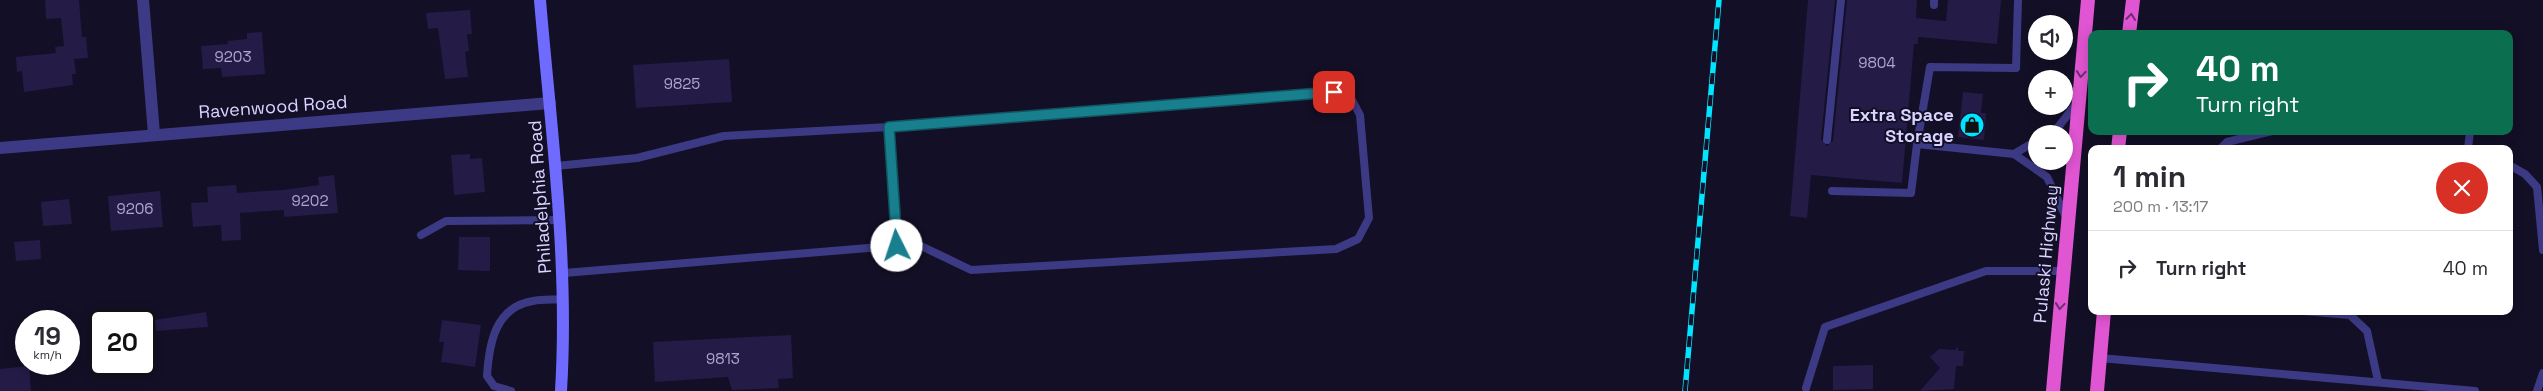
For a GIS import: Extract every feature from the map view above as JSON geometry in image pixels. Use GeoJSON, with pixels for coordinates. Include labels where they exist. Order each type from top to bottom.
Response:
{"type":"FeatureCollection","features":[{"type":"Feature","properties":{"kind":"highway","name":"Pulaski Highway"},"geometry":{"type":"LineString","coordinates":[[2053,391],[2088,0]]}},
{"type":"Feature","properties":{"kind":"highway"},"geometry":{"type":"LineString","coordinates":[[2129,30],[2133,0]]}},
{"type":"Feature","properties":{"kind":"highway"},"geometry":{"type":"LineString","coordinates":[[2097,391],[2104,315]]}},
{"type":"Feature","properties":{"kind":"main road","name":"Philadelphia Road"},"geometry":{"type":"LineString","coordinates":[[540,0],[561,220],[564,273],[561,391]]}},
{"type":"Feature","properties":{"kind":"street"},"geometry":{"type":"LineString","coordinates":[[143,0],[154,134]]}},
{"type":"Feature","properties":{"kind":"street","name":"Ravenwood Road"},"geometry":{"type":"LineString","coordinates":[[0,148],[550,103]]}},
{"type":"Feature","properties":{"kind":"lane"},"geometry":{"type":"LineString","coordinates":[[1827,140],[1841,0]]}},
{"type":"Feature","properties":{"kind":"lane"},"geometry":{"type":"LineString","coordinates":[[1832,191],[1911,194],[1930,67],[2016,68],[2018,0]]}},
{"type":"Feature","properties":{"kind":"lane"},"geometry":{"type":"LineString","coordinates":[[556,166],[637,158],[724,136],[889,127],[1334,92],[1351,98],[1360,115],[1369,218],[1358,238],[1336,249],[971,270],[917,244],[564,273]]}},
{"type":"Feature","properties":{"kind":"lane"},"geometry":{"type":"LineString","coordinates":[[2060,125],[2079,102]]}},
{"type":"Feature","properties":{"kind":"lane"},"geometry":{"type":"LineString","coordinates":[[889,127],[897,246]]}},
{"type":"Feature","properties":{"kind":"lane"},"geometry":{"type":"LineString","coordinates":[[2224,145],[2227,142],[2256,135]]}},
{"type":"Feature","properties":{"kind":"lane"},"geometry":{"type":"LineString","coordinates":[[1917,144],[2014,154],[2047,177],[2068,221]]}},
{"type":"Feature","properties":{"kind":"lane"},"geometry":{"type":"LineString","coordinates":[[2014,154],[2028,146]]}},
{"type":"Feature","properties":{"kind":"lane"},"geometry":{"type":"LineString","coordinates":[[2513,166],[2525,174],[2537,187],[2543,250]]}},
{"type":"Feature","properties":{"kind":"lane"},"geometry":{"type":"LineString","coordinates":[[421,235],[446,222],[561,220]]}},
{"type":"Feature","properties":{"kind":"lane"},"geometry":{"type":"LineString","coordinates":[[1806,388],[1824,326],[1986,271],[2063,271]]}},
{"type":"Feature","properties":{"kind":"lane"},"geometry":{"type":"LineString","coordinates":[[511,391],[494,386],[487,376],[489,346],[497,325],[517,306],[532,300],[564,299]]}},
{"type":"Feature","properties":{"kind":"lane"},"geometry":{"type":"LineString","coordinates":[[2350,315],[2367,331],[2378,382]]}},
{"type":"Feature","properties":{"kind":"lane"},"geometry":{"type":"LineString","coordinates":[[2100,358],[2475,391]]}},
{"type":"Feature","properties":{"kind":"lane"},"geometry":{"type":"LineString","coordinates":[[2537,391],[2543,373]]}},
{"type":"Feature","properties":{"kind":"building"},"geometry":{"type":"Polygon","coordinates":[[[45,0],[79,0],[82,37],[86,37],[88,58],[74,59],[76,74],[72,74],[73,85],[24,92],[22,71],[17,72],[16,57],[56,53],[55,47],[64,46],[61,18],[46,19],[45,0]]]}},
{"type":"Feature","properties":{"kind":"building"},"geometry":{"type":"Polygon","coordinates":[[[1808,0],[1835,0],[1821,139],[1827,146],[1833,141],[1847,0],[1917,0],[1916,18],[1946,21],[1948,0],[2001,0],[1997,44],[1918,37],[1918,44],[1914,44],[1902,183],[1811,175],[1807,218],[1790,216],[1808,0]]]}},
{"type":"Feature","properties":{"kind":"building"},"geometry":{"type":"Polygon","coordinates":[[[470,10],[472,34],[467,34],[469,51],[465,52],[468,77],[445,79],[438,28],[428,29],[426,13],[470,10]]]}},
{"type":"Feature","properties":{"kind":"building"},"geometry":{"type":"Polygon","coordinates":[[[262,32],[265,74],[222,77],[221,68],[203,69],[201,46],[228,44],[227,41],[247,39],[247,33],[262,32]]]}},
{"type":"Feature","properties":{"kind":"building"},"geometry":{"type":"Polygon","coordinates":[[[729,59],[732,102],[636,108],[633,65],[729,59]]]}},
{"type":"Feature","properties":{"kind":"building","name":"Extra Space Storage"},"geometry":{"type":"Polygon","coordinates":[[[1963,92],[1983,94],[1981,113],[1986,113],[1984,140],[1958,137],[1963,92]]]}},
{"type":"Feature","properties":{"kind":"building"},"geometry":{"type":"Polygon","coordinates":[[[470,154],[470,159],[482,158],[485,192],[454,195],[451,155],[470,154]]]}},
{"type":"Feature","properties":{"kind":"building"},"geometry":{"type":"Polygon","coordinates":[[[334,175],[338,213],[284,217],[284,210],[240,213],[241,240],[222,241],[221,225],[193,227],[191,203],[208,202],[207,187],[236,185],[237,193],[282,190],[319,185],[318,177],[334,175]]]}},
{"type":"Feature","properties":{"kind":"building"},"geometry":{"type":"Polygon","coordinates":[[[160,191],[163,227],[111,231],[108,196],[160,191]]]}},
{"type":"Feature","properties":{"kind":"building"},"geometry":{"type":"Polygon","coordinates":[[[69,199],[72,224],[43,226],[41,202],[69,199]]]}},
{"type":"Feature","properties":{"kind":"building"},"geometry":{"type":"Polygon","coordinates":[[[459,237],[490,237],[490,271],[458,270],[459,237]]]}},
{"type":"Feature","properties":{"kind":"building"},"geometry":{"type":"Polygon","coordinates":[[[40,240],[41,259],[16,261],[14,242],[40,240]]]}},
{"type":"Feature","properties":{"kind":"building"},"geometry":{"type":"Polygon","coordinates":[[[206,312],[208,327],[156,331],[155,320],[206,312]]]}},
{"type":"Feature","properties":{"kind":"building"},"geometry":{"type":"Polygon","coordinates":[[[442,320],[481,325],[475,367],[441,362],[444,342],[439,342],[442,320]]]}},
{"type":"Feature","properties":{"kind":"building"},"geometry":{"type":"Polygon","coordinates":[[[791,335],[793,378],[778,379],[779,388],[732,390],[728,377],[655,382],[653,342],[791,335]]]}},
{"type":"Feature","properties":{"kind":"building"},"geometry":{"type":"Polygon","coordinates":[[[1958,347],[1958,351],[1964,351],[1963,366],[1956,366],[1954,389],[1920,391],[1940,368],[1930,357],[1939,349],[1955,350],[1958,347]]]}},
{"type":"Feature","properties":{"kind":"building"},"geometry":{"type":"Polygon","coordinates":[[[1873,365],[1873,389],[1833,390],[1833,366],[1873,365]]]}},
{"type":"Feature","properties":{"kind":"building"},"geometry":{"type":"Polygon","coordinates":[[[15,367],[15,375],[30,375],[31,391],[0,391],[0,369],[15,367]]]}},
{"type":"Feature","properties":{"kind":"railway"},"geometry":{"type":"LineString","coordinates":[[1685,391],[1719,0]]}},
{"type":"Feature","properties":{"kind":"place","name":"Extra Space Storage"},"geometry":{"type":"Point","coordinates":[1972,125]}},
{"type":"Feature","properties":{"kind":"route"},"geometry":{"type":"LineString","coordinates":[[897,246],[889,127],[1334,92]]}}]}
